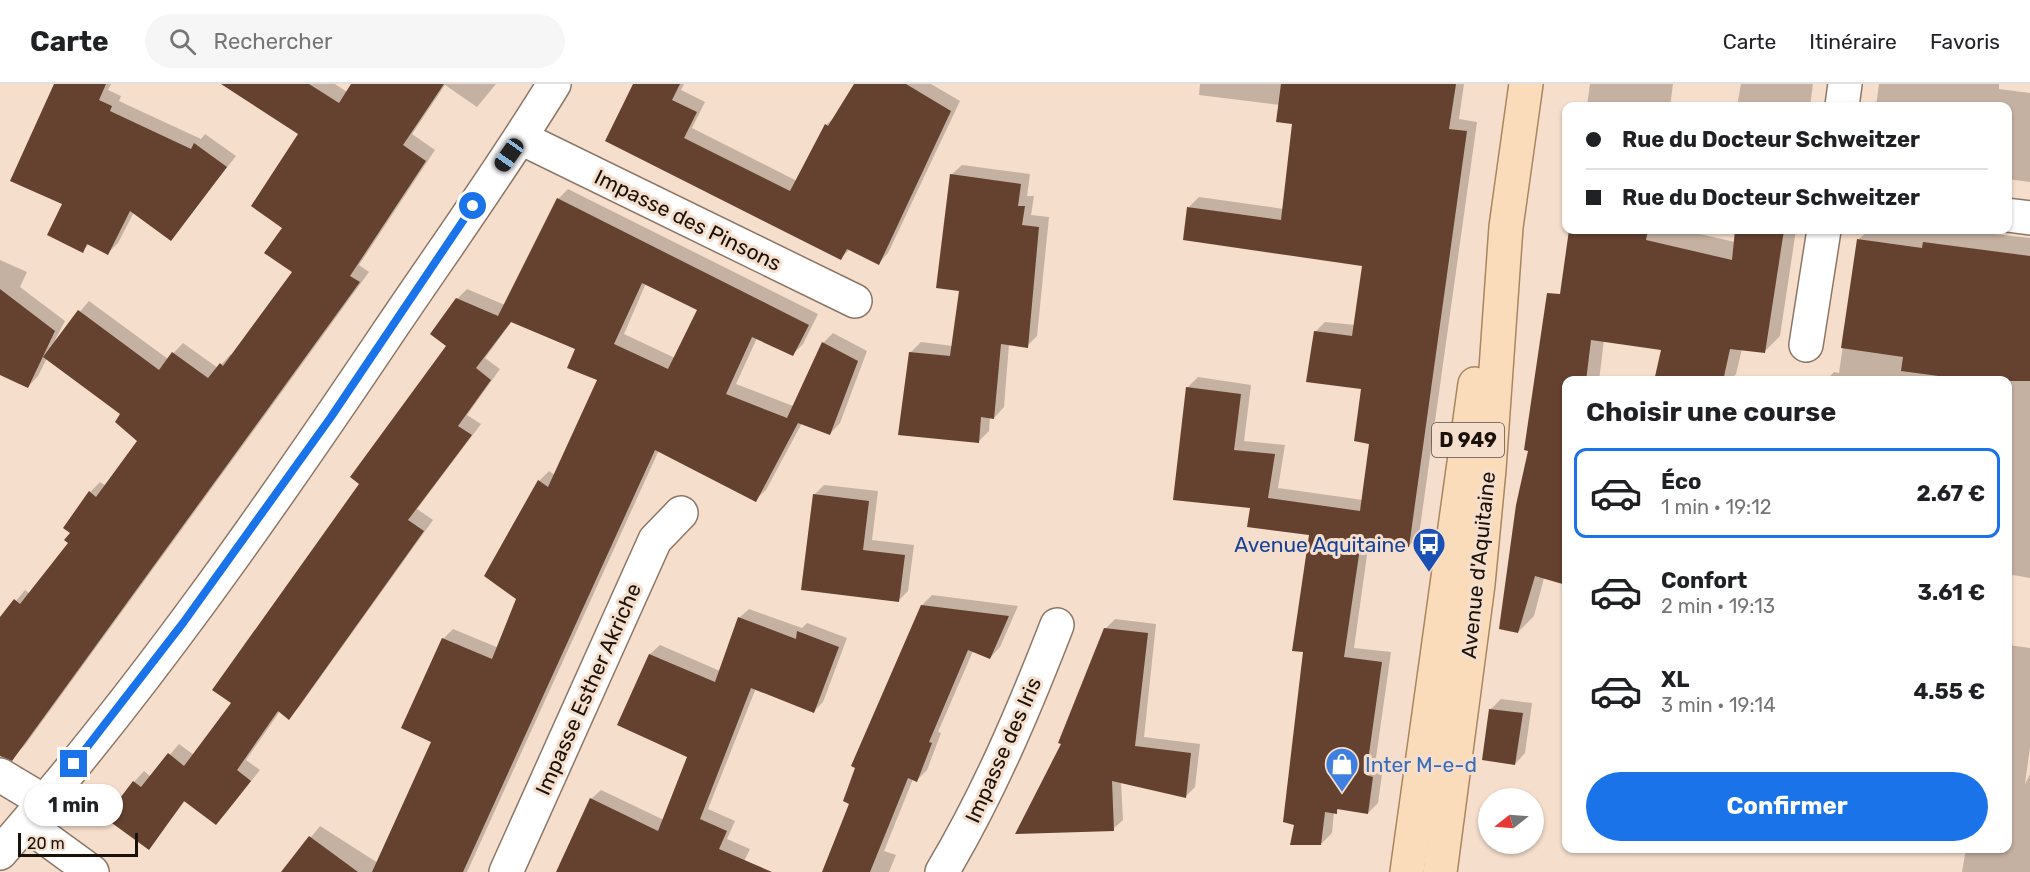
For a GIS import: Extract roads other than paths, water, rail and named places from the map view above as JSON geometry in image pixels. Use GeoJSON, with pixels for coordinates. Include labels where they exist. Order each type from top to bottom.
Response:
{"type":"FeatureCollection","features":[{"type":"Feature","properties":{"kind":"main road","name":"D 949"},"geometry":{"type":"LineString","coordinates":[[1506,227],[1526,84]]}},
{"type":"Feature","properties":{"kind":"main road","name":"Avenue d'Aquitaine"},"geometry":{"type":"LineString","coordinates":[[1407,872],[1484,321],[1506,227]]}},
{"type":"Feature","properties":{"kind":"main road","name":"Avenue d'Aquitaine"},"geometry":{"type":"LineString","coordinates":[[1440,872],[1480,568],[1506,227]]}},
{"type":"Feature","properties":{"kind":"street"},"geometry":{"type":"LineString","coordinates":[[0,854],[35,813],[210,585],[331,417],[521,138],[554,84]]}},
{"type":"Feature","properties":{"kind":"street"},"geometry":{"type":"LineString","coordinates":[[1843,102],[1845,84]]}},
{"type":"Feature","properties":{"kind":"street","name":"Impasse des Pinsons"},"geometry":{"type":"LineString","coordinates":[[521,138],[855,301]]}},
{"type":"Feature","properties":{"kind":"street"},"geometry":{"type":"LineString","coordinates":[[2012,216],[2030,218]]}},
{"type":"Feature","properties":{"kind":"street"},"geometry":{"type":"LineString","coordinates":[[1806,345],[1823,234]]}},
{"type":"Feature","properties":{"kind":"street","name":"Impasse Esther Akriche"},"geometry":{"type":"LineString","coordinates":[[506,872],[655,540],[681,513]]}},
{"type":"Feature","properties":{"kind":"street","name":"Impasse des Iris"},"geometry":{"type":"LineString","coordinates":[[942,872],[967,830],[1020,721],[1057,625]]}},
{"type":"Feature","properties":{"kind":"street"},"geometry":{"type":"LineString","coordinates":[[0,775],[92,872]]}},
{"type":"Feature","properties":{"kind":"place","name":"Avenue Aquitaine"},"geometry":{"type":"Point","coordinates":[1429,573]}},
{"type":"Feature","properties":{"kind":"place","name":"Inter M-e-d"},"geometry":{"type":"Point","coordinates":[1342,793]}}]}
